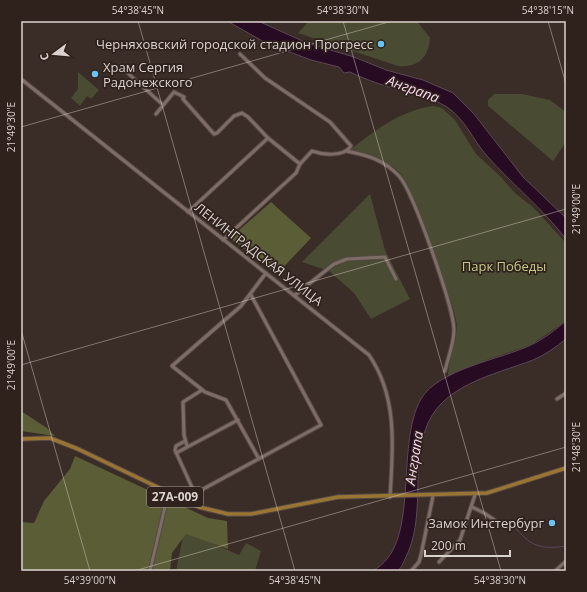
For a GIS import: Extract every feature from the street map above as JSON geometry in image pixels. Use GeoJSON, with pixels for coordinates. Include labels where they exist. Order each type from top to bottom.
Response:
{"type":"FeatureCollection","features":[{"type":"Feature","properties":{"kind":"main road","name":"27А-009"},"geometry":{"type":"LineString","coordinates":[[21,439],[50,438],[78,449],[168,494],[214,511],[239,515],[338,497],[475,495],[487,493],[566,468]]}},
{"type":"Feature","properties":{"kind":"street"},"geometry":{"type":"LineString","coordinates":[[240,54],[265,78],[330,122],[349,142],[350,148],[346,151]]}},
{"type":"Feature","properties":{"kind":"street"},"geometry":{"type":"LineString","coordinates":[[120,66],[163,105]]}},
{"type":"Feature","properties":{"kind":"street","name":"ЛЕНИНГРАДСКАЯ УЛИЦА"},"geometry":{"type":"LineString","coordinates":[[21,80],[369,355],[379,373],[390,409],[393,442],[390,497]]}},
{"type":"Feature","properties":{"kind":"street"},"geometry":{"type":"LineString","coordinates":[[156,114],[174,92],[179,92],[184,97],[182,100],[214,134],[217,134],[234,116],[240,113],[248,116],[268,138],[300,164]]}},
{"type":"Feature","properties":{"kind":"street"},"geometry":{"type":"LineString","coordinates":[[188,212],[268,138]]}},
{"type":"Feature","properties":{"kind":"street"},"geometry":{"type":"LineString","coordinates":[[223,240],[296,173],[300,164],[312,151],[323,154],[346,151],[369,155],[380,160],[400,177],[413,201],[435,259],[452,320],[452,345],[445,371]]}},
{"type":"Feature","properties":{"kind":"street"},"geometry":{"type":"LineString","coordinates":[[295,296],[334,264],[347,258],[385,257],[396,279]]}},
{"type":"Feature","properties":{"kind":"street"},"geometry":{"type":"LineString","coordinates":[[259,459],[225,399],[202,390],[172,366],[232,315],[251,296],[266,273]]}},
{"type":"Feature","properties":{"kind":"street"},"geometry":{"type":"LineString","coordinates":[[183,500],[321,425],[251,296]]}},
{"type":"Feature","properties":{"kind":"street"},"geometry":{"type":"LineString","coordinates":[[187,446],[185,441],[183,402],[202,390]]}},
{"type":"Feature","properties":{"kind":"street"},"geometry":{"type":"LineString","coordinates":[[557,399],[566,393]]}},
{"type":"Feature","properties":{"kind":"street"},"geometry":{"type":"LineString","coordinates":[[176,453],[238,420]]}},
{"type":"Feature","properties":{"kind":"street"},"geometry":{"type":"LineString","coordinates":[[185,441],[175,447],[176,453],[195,494]]}},
{"type":"Feature","properties":{"kind":"street"},"geometry":{"type":"LineString","coordinates":[[150,571],[168,494]]}},
{"type":"Feature","properties":{"kind":"street"},"geometry":{"type":"LineString","coordinates":[[439,562],[460,540],[475,495]]}},
{"type":"Feature","properties":{"kind":"street"},"geometry":{"type":"LineString","coordinates":[[411,571],[419,562],[434,496]]}},
{"type":"Feature","properties":{"kind":"street"},"geometry":{"type":"LineString","coordinates":[[472,507],[502,525]]}},
{"type":"Feature","properties":{"kind":"street"},"geometry":{"type":"LineString","coordinates":[[555,571],[566,561]]}},
{"type":"Feature","properties":{"kind":"green space","name":"Черняховский городской стадион Прогресс"},"geometry":{"type":"Polygon","coordinates":[[[309,21],[417,21],[430,38],[429,45],[425,56],[417,63],[398,66],[298,33],[309,21]]]}},
{"type":"Feature","properties":{"kind":"green space"},"geometry":{"type":"Polygon","coordinates":[[[78,72],[99,90],[91,99],[87,96],[80,106],[71,98],[78,89],[78,72]]]}},
{"type":"Feature","properties":{"kind":"green space"},"geometry":{"type":"Polygon","coordinates":[[[494,94],[522,94],[550,100],[566,112],[566,142],[553,161],[488,106],[488,100],[494,94]]]}},
{"type":"Feature","properties":{"kind":"green space","name":"Парк Победы"},"geometry":{"type":"Polygon","coordinates":[[[433,106],[442,108],[455,120],[476,154],[500,176],[515,193],[533,207],[566,243],[566,321],[531,345],[489,359],[448,377],[449,364],[457,326],[442,274],[414,201],[401,174],[390,164],[377,158],[349,151],[388,122],[421,108],[433,106]]]}},
{"type":"Feature","properties":{"kind":"green space"},"geometry":{"type":"Polygon","coordinates":[[[370,194],[385,250],[410,299],[371,319],[354,293],[329,271],[302,262],[370,194]]]}},
{"type":"Feature","properties":{"kind":"green space"},"geometry":{"type":"Polygon","coordinates":[[[271,202],[311,238],[277,274],[230,238],[271,202]]]}},
{"type":"Feature","properties":{"kind":"green space"},"geometry":{"type":"Polygon","coordinates":[[[21,411],[47,428],[55,436],[21,431],[21,411]]]}},
{"type":"Feature","properties":{"kind":"green space"},"geometry":{"type":"Polygon","coordinates":[[[75,456],[208,518],[227,521],[228,549],[186,534],[172,553],[170,571],[21,571],[21,522],[34,523],[44,501],[70,469],[75,456]]]}},
{"type":"Feature","properties":{"kind":"green space"},"geometry":{"type":"Polygon","coordinates":[[[184,531],[239,555],[246,543],[261,551],[255,571],[176,571],[184,531]]]}},
{"type":"Feature","properties":{"kind":"water","name":"Анграпа"},"geometry":{"type":"Polygon","coordinates":[[[227,21],[258,21],[307,43],[354,57],[386,70],[423,80],[453,93],[474,114],[523,177],[566,218],[566,239],[548,217],[487,156],[459,117],[447,107],[426,97],[379,84],[350,72],[344,73],[339,67],[311,60],[266,43],[227,21]]]}},
{"type":"Feature","properties":{"kind":"water","name":"Анграпа"},"geometry":{"type":"Polygon","coordinates":[[[566,321],[566,339],[554,348],[533,360],[485,377],[455,392],[442,403],[432,415],[425,431],[421,447],[415,528],[403,564],[401,568],[394,572],[372,571],[387,559],[397,541],[405,494],[409,442],[413,419],[421,399],[429,389],[441,380],[456,372],[531,345],[554,331],[566,321]]]}},
{"type":"Feature","properties":{"kind":"waterway"},"geometry":{"type":"LineString","coordinates":[[514,526],[525,538],[536,545],[542,547],[566,546]]}},
{"type":"Feature","properties":{"kind":"place","name":"Черняховский городской стадион Прогресс"},"geometry":{"type":"Point","coordinates":[381,44]}},
{"type":"Feature","properties":{"kind":"place","name":"Храм Сергия Радонежского"},"geometry":{"type":"Point","coordinates":[95,74]}},
{"type":"Feature","properties":{"kind":"place","name":"Замок Инстербург"},"geometry":{"type":"Point","coordinates":[552,523]}}]}
